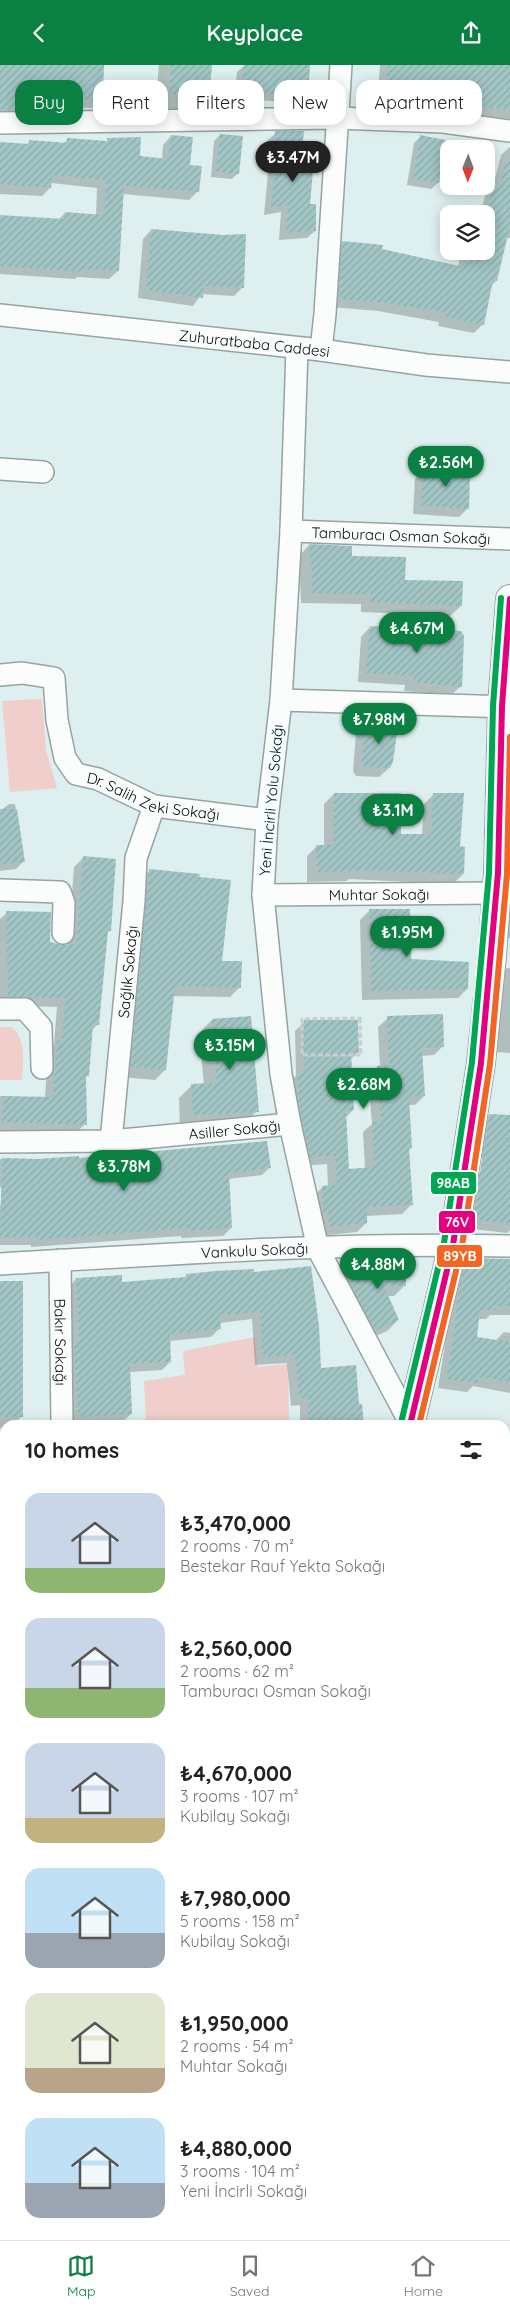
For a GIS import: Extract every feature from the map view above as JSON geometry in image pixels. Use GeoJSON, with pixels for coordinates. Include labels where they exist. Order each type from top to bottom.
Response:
{"type":"FeatureCollection","features":[{"type":"Feature","properties":{"kind":"main road"},"geometry":{"type":"LineString","coordinates":[[411,1420],[453,1245],[501,956],[501,880],[510,599]]}},
{"type":"Feature","properties":{"kind":"street"},"geometry":{"type":"LineString","coordinates":[[340,80],[341,65]]}},
{"type":"Feature","properties":{"kind":"street"},"geometry":{"type":"LineString","coordinates":[[346,118],[443,122],[510,131]]}},
{"type":"Feature","properties":{"kind":"street"},"geometry":{"type":"LineString","coordinates":[[0,123],[274,119]]}},
{"type":"Feature","properties":{"kind":"street"},"geometry":{"type":"LineString","coordinates":[[321,350],[325,314],[337,125]]}},
{"type":"Feature","properties":{"kind":"street","name":"Zuhuratbaba Caddesi"},"geometry":{"type":"LineString","coordinates":[[0,315],[321,350],[426,365],[510,372]]}},
{"type":"Feature","properties":{"kind":"street","name":"Yeni İncirli Yolu Sokağı"},"geometry":{"type":"LineString","coordinates":[[297,348],[291,531],[280,700],[267,820],[263,895],[281,1074],[290,1124],[318,1249],[408,1420]]}},
{"type":"Feature","properties":{"kind":"street"},"geometry":{"type":"LineString","coordinates":[[0,469],[43,472]]}},
{"type":"Feature","properties":{"kind":"street","name":"Tamburacı Osman Sokağı"},"geometry":{"type":"LineString","coordinates":[[291,531],[510,539]]}},
{"type":"Feature","properties":{"kind":"street","name":"Dr. Salih Zeki Sokağı"},"geometry":{"type":"LineString","coordinates":[[0,675],[22,673],[54,678],[57,720],[64,758],[76,774],[98,779],[154,806],[267,820]]}},
{"type":"Feature","properties":{"kind":"street"},"geometry":{"type":"LineString","coordinates":[[280,700],[506,706]]}},
{"type":"Feature","properties":{"kind":"street","name":"Sağlık Sokağı"},"geometry":{"type":"LineString","coordinates":[[111,1141],[134,901],[136,858],[154,806]]}},
{"type":"Feature","properties":{"kind":"street","name":"Muhtar Sokağı"},"geometry":{"type":"LineString","coordinates":[[263,895],[501,880]]}},
{"type":"Feature","properties":{"kind":"street"},"geometry":{"type":"LineString","coordinates":[[0,890],[60,892],[64,903],[63,933]]}},
{"type":"Feature","properties":{"kind":"street"},"geometry":{"type":"LineString","coordinates":[[0,1009],[25,1009],[41,1027],[42,1068]]}},
{"type":"Feature","properties":{"kind":"street","name":"Asiller Sokağı"},"geometry":{"type":"LineString","coordinates":[[0,1142],[111,1141],[290,1124]]}},
{"type":"Feature","properties":{"kind":"street","name":"Vankulu Sokağı"},"geometry":{"type":"LineString","coordinates":[[0,1264],[318,1249],[453,1245],[510,1247]]}},
{"type":"Feature","properties":{"kind":"street","name":"Bakır Sokağı"},"geometry":{"type":"LineString","coordinates":[[60,1260],[62,1420]]}},
{"type":"Feature","properties":{"kind":"path"},"geometry":{"type":"LineString","coordinates":[[302,1019],[360,1019],[361,1055],[356,1056],[302,1055],[302,1019]]}},
{"type":"Feature","properties":{"kind":"shaded area"},"geometry":{"type":"Polygon","coordinates":[[[42,699],[46,750],[57,788],[10,792],[2,701],[42,699]]]}},
{"type":"Feature","properties":{"kind":"shaded area"},"geometry":{"type":"Polygon","coordinates":[[[0,1027],[12,1027],[20,1039],[23,1052],[22,1080],[0,1080],[0,1027]]]}},
{"type":"Feature","properties":{"kind":"shaded area"},"geometry":{"type":"Polygon","coordinates":[[[255,1337],[257,1367],[288,1364],[289,1420],[146,1420],[144,1381],[185,1375],[183,1351],[255,1337]]]}},
{"type":"Feature","properties":{"kind":"building"},"geometry":{"type":"Polygon","coordinates":[[[0,65],[104,65],[104,80],[93,80],[93,100],[83,100],[83,80],[15,80],[15,110],[0,109],[0,65]]]}},
{"type":"Feature","properties":{"kind":"building"},"geometry":{"type":"Polygon","coordinates":[[[171,65],[212,65],[211,80],[178,80],[178,95],[169,94],[171,65]]]}},
{"type":"Feature","properties":{"kind":"building"},"geometry":{"type":"Polygon","coordinates":[[[244,65],[310,65],[309,80],[274,80],[274,94],[264,93],[264,80],[242,80],[244,65]]]}},
{"type":"Feature","properties":{"kind":"building"},"geometry":{"type":"Polygon","coordinates":[[[388,65],[510,65],[510,109],[482,107],[482,80],[387,80],[388,65]]]}},
{"type":"Feature","properties":{"kind":"building"},"geometry":{"type":"Polygon","coordinates":[[[275,131],[304,131],[300,170],[313,171],[310,204],[316,204],[316,231],[286,233],[288,205],[271,208],[276,156],[273,156],[275,131]]]}},
{"type":"Feature","properties":{"kind":"building"},"geometry":{"type":"Polygon","coordinates":[[[220,134],[243,136],[239,174],[216,171],[220,134]]]}},
{"type":"Feature","properties":{"kind":"building"},"geometry":{"type":"Polygon","coordinates":[[[171,135],[193,137],[190,165],[202,166],[199,192],[124,186],[119,271],[85,269],[84,272],[0,266],[0,215],[64,219],[65,212],[104,215],[106,185],[105,180],[53,175],[51,188],[0,184],[0,142],[29,144],[29,140],[67,143],[67,138],[107,141],[107,138],[141,137],[140,156],[168,159],[171,135]]]}},
{"type":"Feature","properties":{"kind":"building"},"geometry":{"type":"Polygon","coordinates":[[[420,135],[446,140],[440,140],[439,183],[413,179],[420,135]]]}},
{"type":"Feature","properties":{"kind":"building"},"geometry":{"type":"Polygon","coordinates":[[[506,161],[510,161],[510,226],[497,281],[493,280],[484,325],[446,317],[447,313],[387,303],[339,299],[342,241],[383,245],[382,249],[464,267],[466,260],[495,260],[495,205],[488,205],[490,195],[495,195],[495,186],[499,187],[506,161]]]}},
{"type":"Feature","properties":{"kind":"building"},"geometry":{"type":"Polygon","coordinates":[[[151,229],[223,235],[246,234],[244,288],[204,286],[203,298],[146,290],[151,229]]]}},
{"type":"Feature","properties":{"kind":"building"},"geometry":{"type":"Polygon","coordinates":[[[424,468],[470,470],[469,509],[421,505],[424,468]]]}},
{"type":"Feature","properties":{"kind":"building"},"geometry":{"type":"Polygon","coordinates":[[[309,544],[352,546],[352,556],[406,557],[405,580],[463,581],[462,606],[371,602],[371,594],[311,593],[312,571],[309,544]]]}},
{"type":"Feature","properties":{"kind":"building"},"geometry":{"type":"Polygon","coordinates":[[[370,626],[417,629],[417,627],[461,631],[464,636],[462,687],[413,682],[414,676],[366,673],[370,626]]]}},
{"type":"Feature","properties":{"kind":"building"},"geometry":{"type":"Polygon","coordinates":[[[365,723],[398,725],[393,762],[390,768],[365,767],[362,761],[365,723]]]}},
{"type":"Feature","properties":{"kind":"building"},"geometry":{"type":"Polygon","coordinates":[[[334,793],[401,793],[401,834],[431,834],[433,793],[464,793],[460,846],[465,847],[464,874],[358,870],[317,872],[316,845],[334,845],[334,793]]]}},
{"type":"Feature","properties":{"kind":"building"},"geometry":{"type":"Polygon","coordinates":[[[0,809],[17,809],[25,862],[0,864],[0,809]]]}},
{"type":"Feature","properties":{"kind":"building"},"geometry":{"type":"Polygon","coordinates":[[[83,856],[116,859],[111,931],[108,931],[99,1025],[93,1025],[89,1076],[86,1076],[87,1125],[2,1122],[3,1096],[53,1097],[57,1040],[62,1041],[65,998],[8,997],[6,911],[51,912],[50,942],[62,945],[76,944],[83,856]]]}},
{"type":"Feature","properties":{"kind":"building"},"geometry":{"type":"Polygon","coordinates":[[[149,869],[200,874],[199,877],[231,880],[222,961],[242,961],[241,988],[175,986],[166,1070],[131,1067],[149,869]]]}},
{"type":"Feature","properties":{"kind":"building"},"geometry":{"type":"Polygon","coordinates":[[[369,909],[410,909],[411,959],[469,962],[468,989],[371,991],[369,909]]]}},
{"type":"Feature","properties":{"kind":"building"},"geometry":{"type":"Polygon","coordinates":[[[443,1014],[444,1047],[422,1048],[425,1096],[409,1097],[412,1148],[409,1148],[413,1205],[367,1207],[367,1223],[329,1227],[328,1212],[323,1213],[322,1186],[337,1185],[335,1156],[310,1157],[298,1099],[297,1073],[304,1072],[304,1020],[358,1020],[359,1053],[351,1053],[354,1110],[346,1111],[349,1169],[375,1167],[372,1122],[381,1121],[377,1066],[389,1065],[387,1016],[443,1014]]]}},
{"type":"Feature","properties":{"kind":"building"},"geometry":{"type":"Polygon","coordinates":[[[251,1016],[259,1112],[193,1115],[191,1084],[217,1083],[212,1019],[251,1016]]]}},
{"type":"Feature","properties":{"kind":"building"},"geometry":{"type":"Polygon","coordinates":[[[489,1114],[510,1115],[510,1224],[473,1219],[489,1114]]]}},
{"type":"Feature","properties":{"kind":"building"},"geometry":{"type":"Polygon","coordinates":[[[267,1141],[271,1168],[229,1173],[232,1228],[189,1231],[188,1228],[38,1240],[38,1237],[0,1237],[2,1158],[38,1159],[79,1156],[79,1158],[267,1141]]]}},
{"type":"Feature","properties":{"kind":"building"},"geometry":{"type":"Polygon","coordinates":[[[466,1258],[510,1259],[510,1306],[497,1306],[496,1310],[480,1310],[477,1337],[510,1342],[510,1382],[478,1377],[477,1383],[446,1379],[454,1333],[458,1291],[466,1258]]]}},
{"type":"Feature","properties":{"kind":"building"},"geometry":{"type":"Polygon","coordinates":[[[380,1261],[406,1261],[406,1286],[384,1286],[399,1320],[375,1331],[346,1275],[380,1261]]]}},
{"type":"Feature","properties":{"kind":"building"},"geometry":{"type":"Polygon","coordinates":[[[311,1266],[319,1326],[321,1368],[356,1365],[359,1404],[362,1404],[364,1420],[309,1420],[308,1397],[299,1398],[295,1355],[263,1357],[260,1312],[220,1315],[221,1329],[170,1334],[171,1362],[130,1364],[132,1414],[78,1417],[73,1342],[79,1341],[76,1278],[122,1275],[122,1282],[186,1277],[186,1274],[216,1271],[254,1269],[254,1272],[311,1266]]]}},
{"type":"Feature","properties":{"kind":"building"},"geometry":{"type":"Polygon","coordinates":[[[0,1281],[23,1281],[23,1417],[0,1417],[0,1281]]]}},
{"type":"Feature","properties":{"kind":"transit line","name":"98AB"},"geometry":{"type":"LineString","coordinates":[[402,1420],[444,1243],[472,1062],[489,873],[493,706],[501,598]]}},
{"type":"Feature","properties":{"kind":"transit line","name":"76V"},"geometry":{"type":"LineString","coordinates":[[411,1420],[453,1245],[481,1063],[498,873],[502,706],[510,599]]}},
{"type":"Feature","properties":{"kind":"transit line","name":"89YB"},"geometry":{"type":"LineString","coordinates":[[420,1420],[462,1246],[490,1064],[507,874],[510,737]]}}]}
